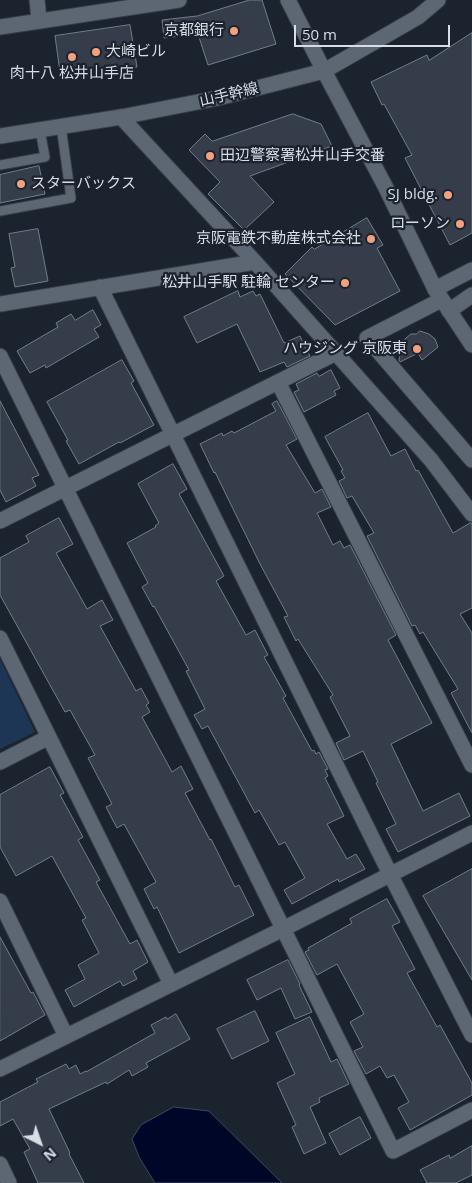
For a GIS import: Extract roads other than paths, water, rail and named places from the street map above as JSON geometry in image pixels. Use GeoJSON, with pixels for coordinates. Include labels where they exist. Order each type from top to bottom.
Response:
{"type":"FeatureCollection","features":[{"type":"Feature","properties":{"kind":"street"},"geometry":{"type":"LineString","coordinates":[[37,0],[39,20]]}},
{"type":"Feature","properties":{"kind":"street"},"geometry":{"type":"LineString","coordinates":[[0,27],[138,3],[179,0]]}},
{"type":"Feature","properties":{"kind":"street"},"geometry":{"type":"LineString","coordinates":[[288,0],[442,300],[472,345]]}},
{"type":"Feature","properties":{"kind":"street","name":"山手幹線"},"geometry":{"type":"LineString","coordinates":[[0,136],[121,117],[218,98],[324,71],[418,17],[438,0]]}},
{"type":"Feature","properties":{"kind":"street"},"geometry":{"type":"LineString","coordinates":[[121,117],[255,262],[431,460],[472,514]]}},
{"type":"Feature","properties":{"kind":"street"},"geometry":{"type":"LineString","coordinates":[[0,304],[255,262]]}},
{"type":"Feature","properties":{"kind":"street"},"geometry":{"type":"LineString","coordinates":[[442,300],[472,270]]}},
{"type":"Feature","properties":{"kind":"street"},"geometry":{"type":"LineString","coordinates":[[100,287],[390,874],[472,1035]]}},
{"type":"Feature","properties":{"kind":"street"},"geometry":{"type":"LineString","coordinates":[[472,295],[442,300],[366,338],[472,460]]}},
{"type":"Feature","properties":{"kind":"street"},"geometry":{"type":"LineString","coordinates":[[0,521],[336,353]]}},
{"type":"Feature","properties":{"kind":"street"},"geometry":{"type":"LineString","coordinates":[[0,356],[393,1151],[472,1110]]}},
{"type":"Feature","properties":{"kind":"street"},"geometry":{"type":"LineString","coordinates":[[278,382],[472,766]]}},
{"type":"Feature","properties":{"kind":"street"},"geometry":{"type":"LineString","coordinates":[[0,638],[171,984]]}},
{"type":"Feature","properties":{"kind":"street"},"geometry":{"type":"LineString","coordinates":[[0,762],[49,737]]}},
{"type":"Feature","properties":{"kind":"street"},"geometry":{"type":"LineString","coordinates":[[0,1069],[472,833]]}},
{"type":"Feature","properties":{"kind":"street"},"geometry":{"type":"LineString","coordinates":[[0,901],[66,1036]]}},
{"type":"Feature","properties":{"kind":"street"},"geometry":{"type":"LineString","coordinates":[[0,1164],[10,1183]]}},
{"type":"Feature","properties":{"kind":"lane"},"geometry":{"type":"LineString","coordinates":[[0,211],[71,198],[61,126]]}},
{"type":"Feature","properties":{"kind":"lane"},"geometry":{"type":"LineString","coordinates":[[0,165],[45,157],[40,130]]}},
{"type":"Feature","properties":{"kind":"place","name":"京都銀行"},"geometry":{"type":"Point","coordinates":[234,31]}},
{"type":"Feature","properties":{"kind":"place","name":"大崎ビル"},"geometry":{"type":"Point","coordinates":[96,52]}},
{"type":"Feature","properties":{"kind":"place","name":"肉十八 松井山手店"},"geometry":{"type":"Point","coordinates":[72,57]}},
{"type":"Feature","properties":{"kind":"place","name":"田辺警察署松井山手交番"},"geometry":{"type":"Point","coordinates":[210,156]}},
{"type":"Feature","properties":{"kind":"place","name":"スターバックス"},"geometry":{"type":"Point","coordinates":[21,184]}},
{"type":"Feature","properties":{"kind":"place","name":"SJ bldg."},"geometry":{"type":"Point","coordinates":[448,195]}},
{"type":"Feature","properties":{"kind":"place","name":"ローソン"},"geometry":{"type":"Point","coordinates":[460,224]}},
{"type":"Feature","properties":{"kind":"place","name":"京阪電鉄不動産株式会社"},"geometry":{"type":"Point","coordinates":[371,239]}},
{"type":"Feature","properties":{"kind":"place","name":"松井山手駅 駐輪 センター"},"geometry":{"type":"Point","coordinates":[345,283]}},
{"type":"Feature","properties":{"kind":"place","name":"ハウジング 京阪東"},"geometry":{"type":"Point","coordinates":[417,349]}}]}
